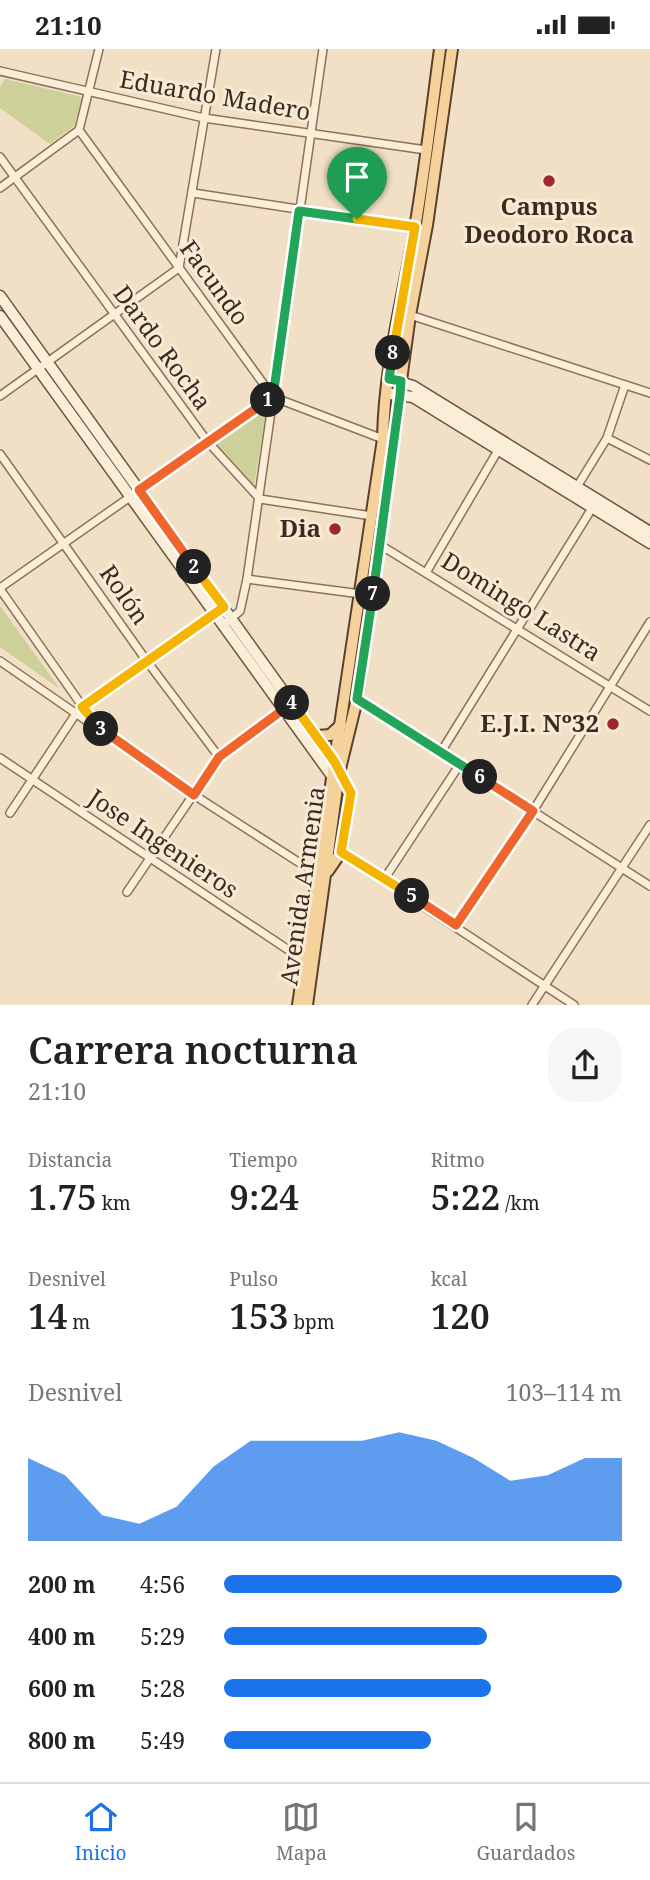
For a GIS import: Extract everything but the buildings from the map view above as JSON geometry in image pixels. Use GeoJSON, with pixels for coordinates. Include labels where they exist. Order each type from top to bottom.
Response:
{"type":"FeatureCollection","features":[{"type":"Feature","properties":{"kind":"main road"},"geometry":{"type":"LineString","coordinates":[[336,774],[357,699],[380,543],[400,395],[395,380],[440,49]]}},
{"type":"Feature","properties":{"kind":"main road"},"geometry":{"type":"LineString","coordinates":[[336,774],[334,761],[372,516],[387,394],[395,380],[427,225],[452,49]]}},
{"type":"Feature","properties":{"kind":"main road"},"geometry":{"type":"LineString","coordinates":[[0,296],[43,366],[351,793],[341,852],[321,875]]}},
{"type":"Feature","properties":{"kind":"main road"},"geometry":{"type":"LineString","coordinates":[[0,316],[43,366]]}},
{"type":"Feature","properties":{"kind":"main road"},"geometry":{"type":"LineString","coordinates":[[395,380],[413,386],[595,503],[650,543]]}},
{"type":"Feature","properties":{"kind":"main road"},"geometry":{"type":"LineString","coordinates":[[387,394],[413,397],[502,445]]}},
{"type":"Feature","properties":{"kind":"main road"},"geometry":{"type":"LineString","coordinates":[[595,503],[650,532]]}},
{"type":"Feature","properties":{"kind":"main road"},"geometry":{"type":"LineString","coordinates":[[287,705],[317,736],[334,761]]}},
{"type":"Feature","properties":{"kind":"main road"},"geometry":{"type":"LineString","coordinates":[[317,736],[330,735],[341,725]]}},
{"type":"Feature","properties":{"kind":"main road","name":"Avenida Armenia"},"geometry":{"type":"LineString","coordinates":[[298,1005],[336,774]]}},
{"type":"Feature","properties":{"kind":"main road","name":"Avenida Armenia"},"geometry":{"type":"LineString","coordinates":[[307,1005],[321,875]]}},
{"type":"Feature","properties":{"kind":"street"},"geometry":{"type":"LineString","coordinates":[[0,188],[79,130],[99,49]]}},
{"type":"Feature","properties":{"kind":"street"},"geometry":{"type":"LineString","coordinates":[[0,396],[179,268],[216,49]]}},
{"type":"Feature","properties":{"kind":"street"},"geometry":{"type":"LineString","coordinates":[[228,621],[240,611],[247,579],[323,49]]}},
{"type":"Feature","properties":{"kind":"street","name":"Eduardo Madero"},"geometry":{"type":"LineString","coordinates":[[0,71],[204,118],[426,150]]}},
{"type":"Feature","properties":{"kind":"street","name":"Facundo"},"geometry":{"type":"LineString","coordinates":[[79,130],[273,397]]}},
{"type":"Feature","properties":{"kind":"street","name":"Dardo Rocha"},"geometry":{"type":"LineString","coordinates":[[0,157],[206,441],[260,499]]}},
{"type":"Feature","properties":{"kind":"street"},"geometry":{"type":"LineString","coordinates":[[193,194],[415,227]]}},
{"type":"Feature","properties":{"kind":"street"},"geometry":{"type":"LineString","coordinates":[[410,315],[650,393]]}},
{"type":"Feature","properties":{"kind":"street"},"geometry":{"type":"LineString","coordinates":[[575,490],[607,438],[625,384]]}},
{"type":"Feature","properties":{"kind":"street"},"geometry":{"type":"LineString","coordinates":[[273,397],[383,439]]}},
{"type":"Feature","properties":{"kind":"street"},"geometry":{"type":"LineString","coordinates":[[79,710],[0,588],[206,441],[273,397]]}},
{"type":"Feature","properties":{"kind":"street"},"geometry":{"type":"LineString","coordinates":[[607,438],[650,460]]}},
{"type":"Feature","properties":{"kind":"street"},"geometry":{"type":"LineString","coordinates":[[427,571],[502,445]]}},
{"type":"Feature","properties":{"kind":"street","name":"Rolón"},"geometry":{"type":"LineString","coordinates":[[0,454],[146,660],[219,757]]}},
{"type":"Feature","properties":{"kind":"street"},"geometry":{"type":"LineString","coordinates":[[260,499],[372,516]]}},
{"type":"Feature","properties":{"kind":"street"},"geometry":{"type":"LineString","coordinates":[[441,752],[595,503]]}},
{"type":"Feature","properties":{"kind":"street","name":"Domingo Lastra"},"geometry":{"type":"LineString","coordinates":[[368,542],[380,543],[427,571],[650,711]]}},
{"type":"Feature","properties":{"kind":"street"},"geometry":{"type":"LineString","coordinates":[[247,579],[360,594]]}},
{"type":"Feature","properties":{"kind":"street"},"geometry":{"type":"LineString","coordinates":[[10,813],[79,710],[220,609]]}},
{"type":"Feature","properties":{"kind":"street"},"geometry":{"type":"LineString","coordinates":[[456,925],[533,811],[650,622]]}},
{"type":"Feature","properties":{"kind":"street"},"geometry":{"type":"LineString","coordinates":[[0,661],[79,710],[96,726],[194,795],[321,875]]}},
{"type":"Feature","properties":{"kind":"street"},"geometry":{"type":"LineString","coordinates":[[357,699],[650,886]]}},
{"type":"Feature","properties":{"kind":"street"},"geometry":{"type":"LineString","coordinates":[[127,892],[219,757],[287,705]]}},
{"type":"Feature","properties":{"kind":"street","name":"Jose Ingenieros"},"geometry":{"type":"LineString","coordinates":[[0,758],[305,961]]}},
{"type":"Feature","properties":{"kind":"street"},"geometry":{"type":"LineString","coordinates":[[385,878],[460,764]]}},
{"type":"Feature","properties":{"kind":"street"},"geometry":{"type":"LineString","coordinates":[[532,1005],[650,825]]}},
{"type":"Feature","properties":{"kind":"street"},"geometry":{"type":"LineString","coordinates":[[341,852],[385,878],[574,1005]]}},
{"type":"Feature","properties":{"kind":"green space"},"geometry":{"type":"Polygon","coordinates":[[[5,79],[82,97],[74,126],[50,144],[0,108],[0,87],[5,79]]]}},
{"type":"Feature","properties":{"kind":"green space"},"geometry":{"type":"Polygon","coordinates":[[[268,402],[254,485],[211,440],[268,402]]]}},
{"type":"Feature","properties":{"kind":"green space"},"geometry":{"type":"Polygon","coordinates":[[[0,606],[60,689],[0,647],[0,606]]]}},
{"type":"Feature","properties":{"kind":"place","name":"Campus Deodoro Roca"},"geometry":{"type":"Point","coordinates":[549,181]}},
{"type":"Feature","properties":{"kind":"place","name":"Dia"},"geometry":{"type":"Point","coordinates":[335,529]}},
{"type":"Feature","properties":{"kind":"place","name":"E.J.I. Nº32"},"geometry":{"type":"Point","coordinates":[613,724]}},
{"type":"Feature","properties":{"kind":"route"},"geometry":{"type":"LineString","coordinates":[[299,211],[357,219],[415,227],[389,379],[401,381],[400,395],[357,699],[533,811],[456,925],[341,852],[351,793],[334,761],[291,702],[219,757],[194,795],[96,726],[82,707],[224,607],[139,490],[273,397],[299,211]]}}]}
